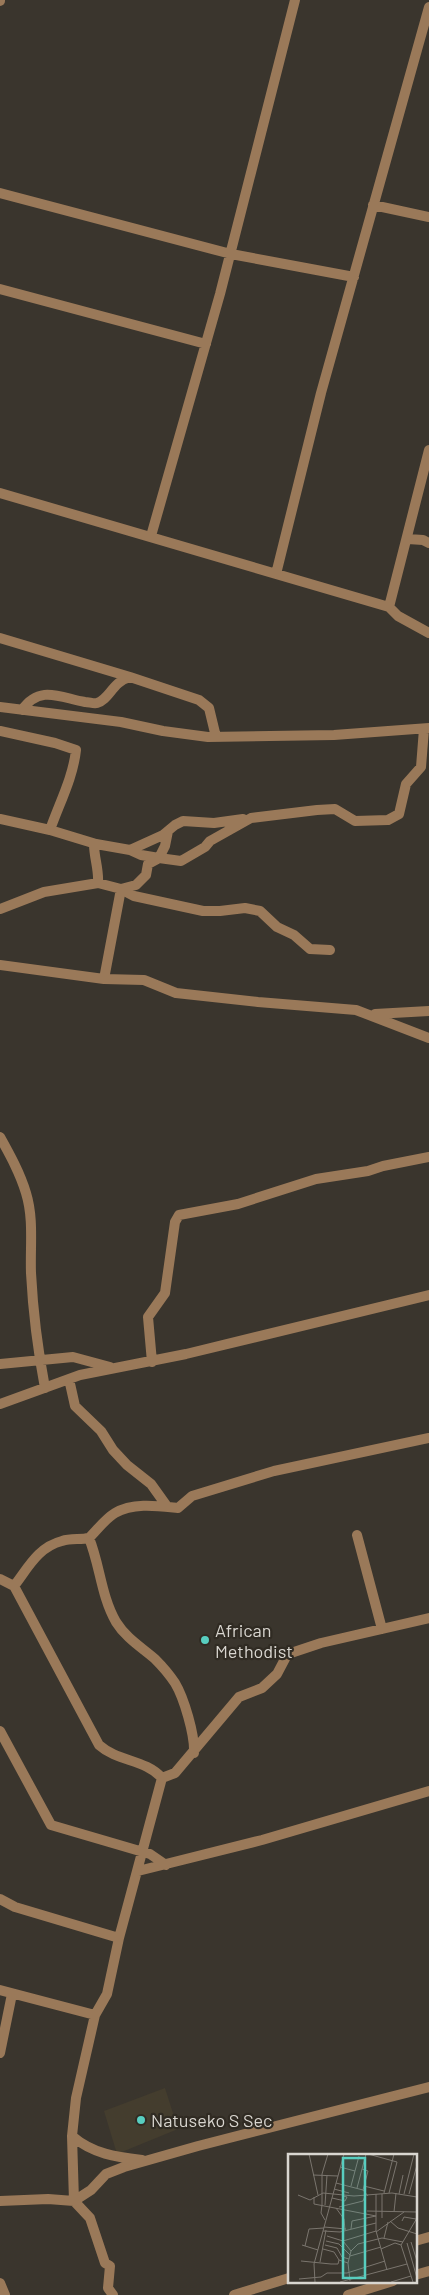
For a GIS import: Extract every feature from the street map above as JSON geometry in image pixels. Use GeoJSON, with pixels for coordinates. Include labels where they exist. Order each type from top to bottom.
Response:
{"type":"FeatureCollection","features":[{"type":"Feature","properties":{"kind":"street"},"geometry":{"type":"LineString","coordinates":[[151,536],[231,254],[295,0]]}},
{"type":"Feature","properties":{"kind":"street"},"geometry":{"type":"LineString","coordinates":[[276,574],[321,393],[429,7]]}},
{"type":"Feature","properties":{"kind":"street"},"geometry":{"type":"LineString","coordinates":[[0,193],[231,254],[354,277]]}},
{"type":"Feature","properties":{"kind":"street"},"geometry":{"type":"LineString","coordinates":[[373,205],[429,217]]}},
{"type":"Feature","properties":{"kind":"street"},"geometry":{"type":"LineString","coordinates":[[0,289],[206,344]]}},
{"type":"Feature","properties":{"kind":"street"},"geometry":{"type":"LineString","coordinates":[[389,608],[429,450]]}},
{"type":"Feature","properties":{"kind":"street"},"geometry":{"type":"LineString","coordinates":[[0,493],[151,536],[389,608],[398,616],[429,633]]}},
{"type":"Feature","properties":{"kind":"street"},"geometry":{"type":"LineString","coordinates":[[408,539],[424,540],[429,543]]}},
{"type":"Feature","properties":{"kind":"street"},"geometry":{"type":"LineString","coordinates":[[0,638],[81,661],[198,700],[209,708],[216,737]]}},
{"type":"Feature","properties":{"kind":"street"},"geometry":{"type":"LineString","coordinates":[[22,710],[28,701],[44,694],[54,694],[71,700],[96,703],[105,698],[120,680],[130,677]]}},
{"type":"Feature","properties":{"kind":"street"},"geometry":{"type":"LineString","coordinates":[[0,707],[120,722],[163,731],[216,737],[334,735],[427,729],[421,767],[406,784],[401,811],[395,817],[388,820],[355,821],[334,809],[214,823],[183,821],[174,825],[168,831],[130,850]]}},
{"type":"Feature","properties":{"kind":"street"},"geometry":{"type":"LineString","coordinates":[[0,730],[76,750],[66,789],[50,830]]}},
{"type":"Feature","properties":{"kind":"street"},"geometry":{"type":"LineString","coordinates":[[0,819],[50,830],[94,844],[130,850],[141,855],[181,861],[204,848],[210,841],[251,818]]}},
{"type":"Feature","properties":{"kind":"street"},"geometry":{"type":"LineString","coordinates":[[121,889],[136,885],[146,875],[148,864],[159,858],[165,846],[168,831]]}},
{"type":"Feature","properties":{"kind":"street"},"geometry":{"type":"LineString","coordinates":[[94,844],[94,858],[99,874],[98,883]]}},
{"type":"Feature","properties":{"kind":"street"},"geometry":{"type":"LineString","coordinates":[[0,909],[44,892],[98,883],[121,889],[134,896],[188,909],[220,911],[245,908],[260,911],[277,927],[294,935],[310,949],[330,950]]}},
{"type":"Feature","properties":{"kind":"street"},"geometry":{"type":"LineString","coordinates":[[104,978],[121,889]]}},
{"type":"Feature","properties":{"kind":"street"},"geometry":{"type":"LineString","coordinates":[[0,965],[104,978],[144,980],[176,992],[258,1002],[356,1010],[429,1038]]}},
{"type":"Feature","properties":{"kind":"street"},"geometry":{"type":"LineString","coordinates":[[371,1015],[429,1011]]}},
{"type":"Feature","properties":{"kind":"street"},"geometry":{"type":"LineString","coordinates":[[0,1137],[18,1171],[26,1194],[32,1229],[31,1276],[45,1388]]}},
{"type":"Feature","properties":{"kind":"street"},"geometry":{"type":"LineString","coordinates":[[152,1362],[148,1317],[165,1293],[176,1222],[179,1215],[238,1204],[316,1179],[368,1171],[383,1166],[429,1157]]}},
{"type":"Feature","properties":{"kind":"street"},"geometry":{"type":"LineString","coordinates":[[0,1404],[69,1379],[113,1368],[152,1362],[429,1295]]}},
{"type":"Feature","properties":{"kind":"street"},"geometry":{"type":"LineString","coordinates":[[0,1364],[11,1365],[40,1359],[72,1357],[113,1368]]}},
{"type":"Feature","properties":{"kind":"street"},"geometry":{"type":"LineString","coordinates":[[69,1379],[74,1406],[101,1431],[113,1450],[127,1465],[150,1484],[166,1506]]}},
{"type":"Feature","properties":{"kind":"street"},"geometry":{"type":"LineString","coordinates":[[14,1586],[37,1555],[44,1549],[64,1540],[89,1538],[106,1520],[122,1509],[166,1506],[178,1508],[192,1496],[274,1471],[429,1438]]}},
{"type":"Feature","properties":{"kind":"street"},"geometry":{"type":"LineString","coordinates":[[357,1535],[382,1629]]}},
{"type":"Feature","properties":{"kind":"street"},"geometry":{"type":"LineString","coordinates":[[89,1538],[97,1558],[104,1596],[110,1612],[117,1624],[130,1639],[154,1658],[175,1683],[181,1696],[194,1740],[194,1752]]}},
{"type":"Feature","properties":{"kind":"street"},"geometry":{"type":"LineString","coordinates":[[0,1578],[14,1586],[99,1745],[109,1753],[153,1768],[162,1778]]}},
{"type":"Feature","properties":{"kind":"street"},"geometry":{"type":"LineString","coordinates":[[162,1778],[175,1773],[239,1697],[262,1688],[277,1674],[286,1657],[291,1653],[429,1618]]}},
{"type":"Feature","properties":{"kind":"street"},"geometry":{"type":"LineString","coordinates":[[1,1733],[51,1825],[150,1854],[166,1865]]}},
{"type":"Feature","properties":{"kind":"street"},"geometry":{"type":"LineString","coordinates":[[113,2295],[108,2288],[110,2266],[105,2263],[90,2218],[74,2201],[72,2136],[76,2098],[94,2015],[107,1994],[119,1938],[162,1778]]}},
{"type":"Feature","properties":{"kind":"street"},"geometry":{"type":"LineString","coordinates":[[138,1871],[262,1840],[429,1791]]}},
{"type":"Feature","properties":{"kind":"street"},"geometry":{"type":"LineString","coordinates":[[0,1899],[16,1907],[119,1938]]}},
{"type":"Feature","properties":{"kind":"street"},"geometry":{"type":"LineString","coordinates":[[0,1990],[94,2015]]}},
{"type":"Feature","properties":{"kind":"street"},"geometry":{"type":"LineString","coordinates":[[0,2053],[12,1994]]}},
{"type":"Feature","properties":{"kind":"street"},"geometry":{"type":"LineString","coordinates":[[0,2201],[48,2199],[74,2201],[91,2190],[106,2174],[148,2160],[429,2087]]}},
{"type":"Feature","properties":{"kind":"street"},"geometry":{"type":"LineString","coordinates":[[72,2136],[90,2149],[101,2153],[118,2158],[148,2160]]}},
{"type":"Feature","properties":{"kind":"street"},"geometry":{"type":"LineString","coordinates":[[416,2241],[429,2237]]}},
{"type":"Feature","properties":{"kind":"street"},"geometry":{"type":"LineString","coordinates":[[416,2275],[429,2271]]}},
{"type":"Feature","properties":{"kind":"street"},"geometry":{"type":"LineString","coordinates":[[234,2295],[288,2278]]}},
{"type":"Feature","properties":{"kind":"street"},"geometry":{"type":"LineString","coordinates":[[0,2283],[5,2295]]}},
{"type":"Feature","properties":{"kind":"street"},"geometry":{"type":"LineString","coordinates":[[348,2295],[381,2283]]}},
{"type":"Feature","properties":{"kind":"shaded area","name":"Natuseko S Sec"},"geometry":{"type":"Polygon","coordinates":[[[165,2088],[178,2129],[117,2154],[104,2111],[165,2088]]]}},
{"type":"Feature","properties":{"kind":"place","name":"African Methodist"},"geometry":{"type":"Point","coordinates":[205,1640]}},
{"type":"Feature","properties":{"kind":"place","name":"Natuseko S Sec"},"geometry":{"type":"Point","coordinates":[141,2120]}}]}
